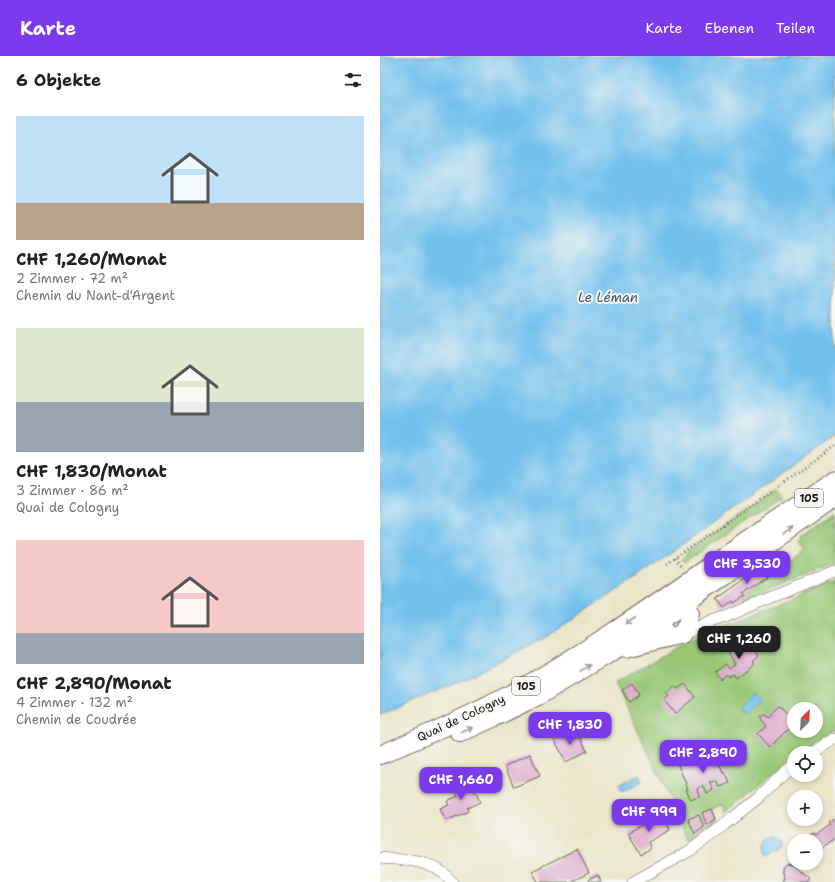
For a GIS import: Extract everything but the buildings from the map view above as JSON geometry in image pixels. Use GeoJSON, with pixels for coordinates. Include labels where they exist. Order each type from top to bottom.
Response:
{"type":"FeatureCollection","features":[{"type":"Feature","properties":{"kind":"main road","name":"105"},"geometry":{"type":"LineString","coordinates":[[662,599],[835,480]]}},
{"type":"Feature","properties":{"kind":"main road","name":"105"},"geometry":{"type":"LineString","coordinates":[[658,622],[687,609],[835,498]]}},
{"type":"Feature","properties":{"kind":"main road"},"geometry":{"type":"LineString","coordinates":[[610,653],[675,636],[687,624],[687,609],[680,600],[667,597],[658,603],[655,612],[656,617],[658,622],[675,636]]}},
{"type":"Feature","properties":{"kind":"main road","name":"Quai de Cologny"},"geometry":{"type":"LineString","coordinates":[[380,755],[474,713],[543,676],[583,652],[662,599]]}},
{"type":"Feature","properties":{"kind":"main road","name":"Quai de Cologny"},"geometry":{"type":"LineString","coordinates":[[380,767],[516,707],[610,653],[658,622]]}},
{"type":"Feature","properties":{"kind":"street"},"geometry":{"type":"LineString","coordinates":[[675,636],[728,616],[835,571]]}},
{"type":"Feature","properties":{"kind":"street"},"geometry":{"type":"LineString","coordinates":[[687,609],[699,618],[713,621]]}},
{"type":"Feature","properties":{"kind":"street"},"geometry":{"type":"LineString","coordinates":[[823,747],[835,739]]}},
{"type":"Feature","properties":{"kind":"street"},"geometry":{"type":"LineString","coordinates":[[633,882],[691,850],[758,798],[787,772]]}},
{"type":"Feature","properties":{"kind":"street"},"geometry":{"type":"LineString","coordinates":[[380,858],[415,861],[431,866],[443,873],[452,882]]}},
{"type":"Feature","properties":{"kind":"path"},"geometry":{"type":"LineString","coordinates":[[667,564],[835,446]]}},
{"type":"Feature","properties":{"kind":"path"},"geometry":{"type":"LineString","coordinates":[[675,558],[683,569]]}},
{"type":"Feature","properties":{"kind":"green space"},"geometry":{"type":"Polygon","coordinates":[[[777,489],[782,496],[684,563],[681,559],[687,555],[686,553],[777,489]]]}},
{"type":"Feature","properties":{"kind":"green space"},"geometry":{"type":"Polygon","coordinates":[[[835,511],[835,563],[746,599],[743,594],[805,550],[798,540],[802,538],[800,536],[835,511]]]}},
{"type":"Feature","properties":{"kind":"green space"},"geometry":{"type":"Polygon","coordinates":[[[835,582],[835,730],[823,736],[823,702],[787,702],[787,738],[820,738],[808,746],[787,746],[787,761],[726,812],[723,804],[712,809],[717,820],[688,840],[615,683],[687,641],[835,582]]]}},
{"type":"Feature","properties":{"kind":"water","name":"Le Léman"},"geometry":{"type":"Polygon","coordinates":[[[380,56],[835,56],[835,436],[639,576],[546,637],[454,684],[380,715],[380,56]]]}},
{"type":"Feature","properties":{"kind":"water"},"geometry":{"type":"Polygon","coordinates":[[[753,692],[760,699],[745,714],[743,712],[741,713],[739,711],[740,708],[738,707],[753,692]]]}},
{"type":"Feature","properties":{"kind":"water"},"geometry":{"type":"Polygon","coordinates":[[[639,775],[642,782],[622,792],[619,785],[639,775]]]}},
{"type":"Feature","properties":{"kind":"water"},"geometry":{"type":"Polygon","coordinates":[[[772,837],[780,839],[782,846],[770,855],[765,855],[765,845],[772,837]]]}}]}
